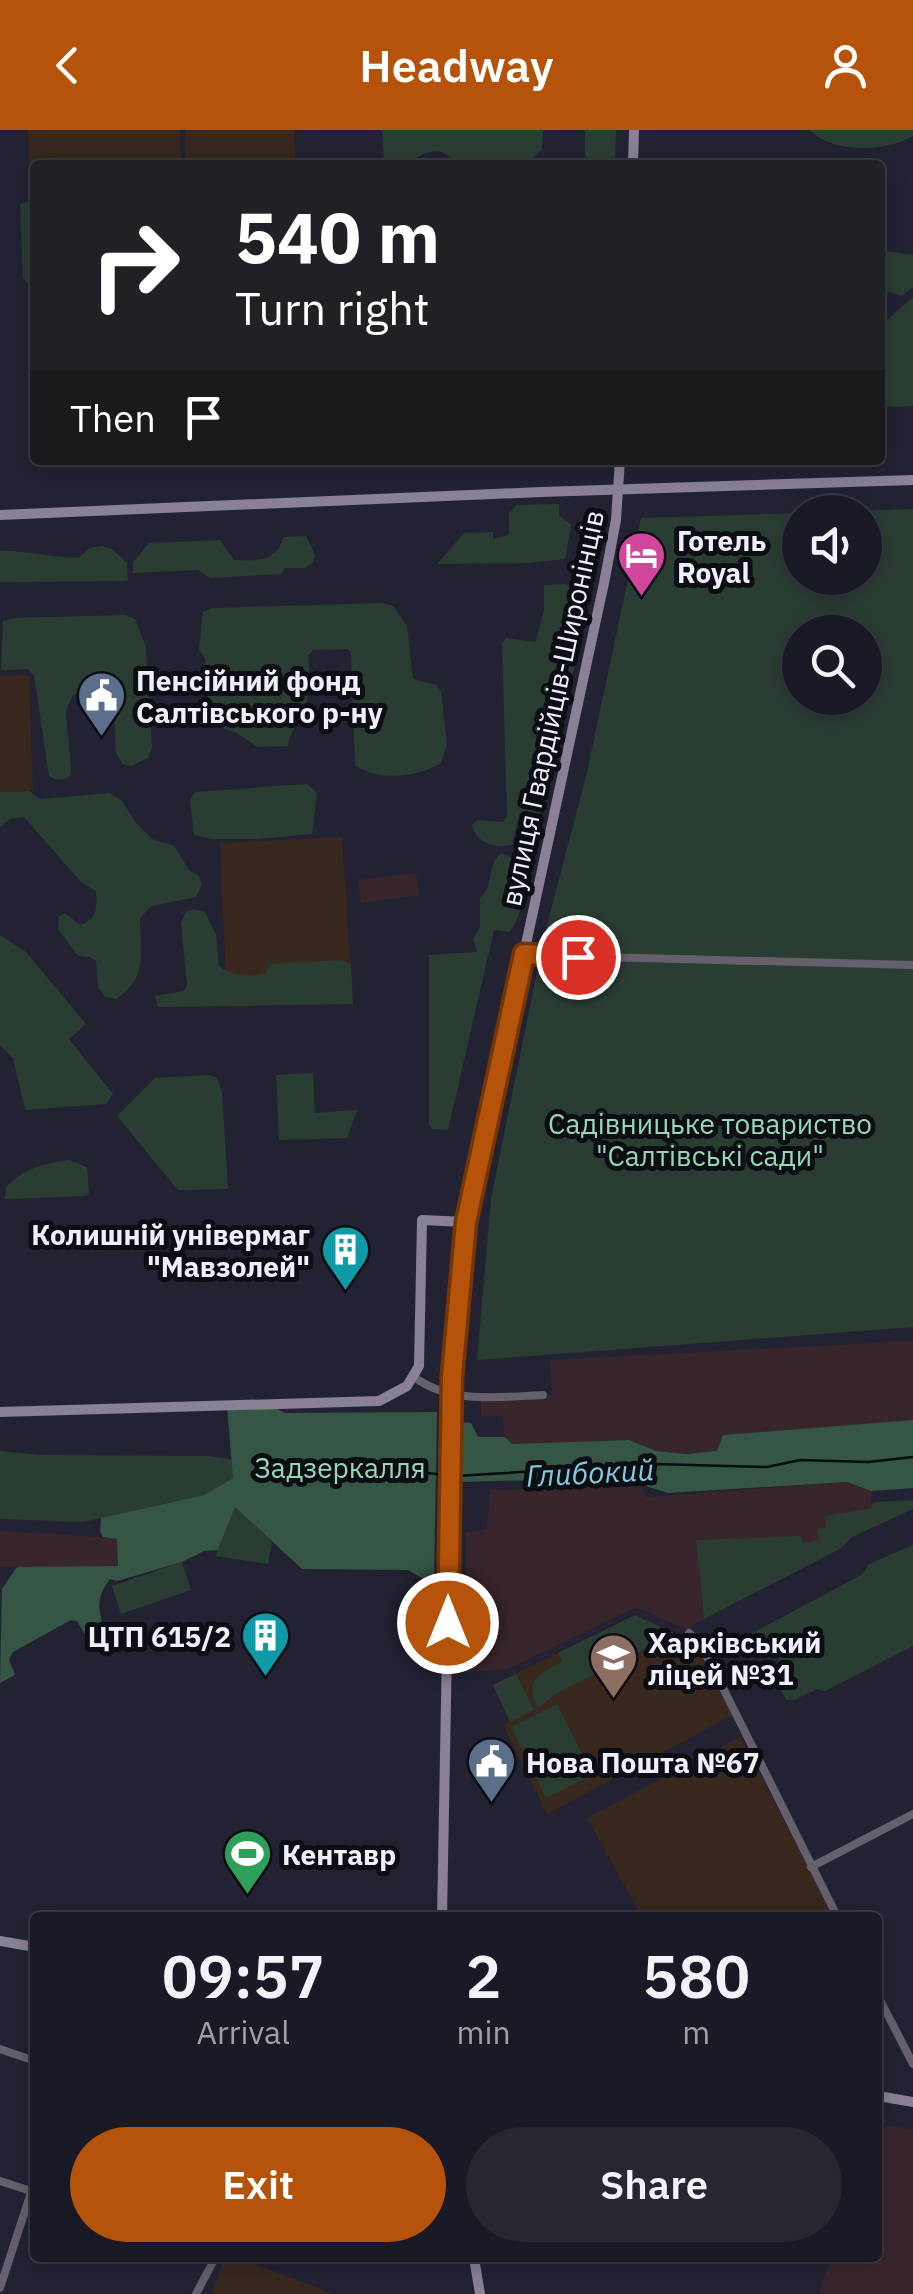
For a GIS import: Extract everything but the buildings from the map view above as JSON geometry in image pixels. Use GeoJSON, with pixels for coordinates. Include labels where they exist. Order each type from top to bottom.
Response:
{"type":"FeatureCollection","features":[{"type":"Feature","properties":{"kind":"street"},"geometry":{"type":"LineString","coordinates":[[633,160],[634,130]]}},
{"type":"Feature","properties":{"kind":"street","name":"вулиця Гвардійців-Широнінців"},"geometry":{"type":"LineString","coordinates":[[442,1912],[452,1376],[466,1222],[606,572],[620,465]]}},
{"type":"Feature","properties":{"kind":"street"},"geometry":{"type":"LineString","coordinates":[[0,515],[913,480]]}},
{"type":"Feature","properties":{"kind":"street"},"geometry":{"type":"LineString","coordinates":[[524,954],[913,965]]}},
{"type":"Feature","properties":{"kind":"street"},"geometry":{"type":"LineString","coordinates":[[0,1412],[380,1402],[399,1393],[414,1377],[420,1358],[422,1220],[466,1222]]}},
{"type":"Feature","properties":{"kind":"street"},"geometry":{"type":"LineString","coordinates":[[414,1377],[446,1394],[543,1395]]}},
{"type":"Feature","properties":{"kind":"street"},"geometry":{"type":"LineString","coordinates":[[689,1633],[700,1642],[714,1668],[835,1912]]}},
{"type":"Feature","properties":{"kind":"street"},"geometry":{"type":"LineString","coordinates":[[811,1867],[913,1814]]}},
{"type":"Feature","properties":{"kind":"street"},"geometry":{"type":"LineString","coordinates":[[0,1941],[30,1946]]}},
{"type":"Feature","properties":{"kind":"street"},"geometry":{"type":"LineString","coordinates":[[882,2004],[913,2064]]}},
{"type":"Feature","properties":{"kind":"street"},"geometry":{"type":"LineString","coordinates":[[0,2049],[30,2058]]}},
{"type":"Feature","properties":{"kind":"street"},"geometry":{"type":"LineString","coordinates":[[882,2097],[913,2102]]}},
{"type":"Feature","properties":{"kind":"street"},"geometry":{"type":"LineString","coordinates":[[0,2181],[30,2191]]}},
{"type":"Feature","properties":{"kind":"street"},"geometry":{"type":"LineString","coordinates":[[0,2288],[30,2201]]}},
{"type":"Feature","properties":{"kind":"street"},"geometry":{"type":"LineString","coordinates":[[196,2294],[213,2262]]}},
{"type":"Feature","properties":{"kind":"street"},"geometry":{"type":"LineString","coordinates":[[475,2262],[480,2294]]}},
{"type":"Feature","properties":{"kind":"shaded area"},"geometry":{"type":"Polygon","coordinates":[[[28,130],[180,130],[181,160],[30,160],[29,170],[28,130]]]}},
{"type":"Feature","properties":{"kind":"shaded area"},"geometry":{"type":"Polygon","coordinates":[[[185,130],[294,130],[295,160],[186,160],[185,130]]]}},
{"type":"Feature","properties":{"kind":"shaded area"},"geometry":{"type":"Polygon","coordinates":[[[29,675],[33,790],[0,792],[0,676],[29,675]]]}},
{"type":"Feature","properties":{"kind":"shaded area"},"geometry":{"type":"Polygon","coordinates":[[[342,837],[353,1004],[227,1006],[220,843],[342,837]]]}},
{"type":"Feature","properties":{"kind":"shaded area"},"geometry":{"type":"Polygon","coordinates":[[[416,873],[419,895],[361,903],[358,880],[416,873]]]}},
{"type":"Feature","properties":{"kind":"shaded area"},"geometry":{"type":"Polygon","coordinates":[[[913,1341],[913,1420],[723,1435],[718,1451],[686,1454],[656,1451],[629,1440],[512,1444],[505,1437],[503,1416],[481,1416],[481,1399],[552,1396],[550,1360],[913,1341]]]}},
{"type":"Feature","properties":{"kind":"shaded area"},"geometry":{"type":"Polygon","coordinates":[[[847,1482],[871,1491],[872,1508],[826,1528],[819,1540],[803,1544],[802,1537],[696,1540],[704,1619],[686,1629],[636,1607],[508,1669],[466,1673],[466,1533],[487,1529],[490,1490],[642,1487],[645,1497],[847,1482]]]}},
{"type":"Feature","properties":{"kind":"shaded area"},"geometry":{"type":"Polygon","coordinates":[[[0,1531],[117,1538],[118,1567],[0,1567],[0,1531]]]}},
{"type":"Feature","properties":{"kind":"shaded area","name":"Харківський ліцей №31"},"geometry":{"type":"Polygon","coordinates":[[[635,1615],[694,1642],[733,1715],[547,1814],[503,1725],[510,1721],[493,1685],[635,1615]]]}},
{"type":"Feature","properties":{"kind":"shaded area"},"geometry":{"type":"Polygon","coordinates":[[[740,1737],[832,1912],[639,1912],[587,1818],[740,1737]]]}},
{"type":"Feature","properties":{"kind":"shaded area"},"geometry":{"type":"Polygon","coordinates":[[[886,2125],[913,2130],[913,2294],[819,2294],[829,2262],[882,2262],[882,2134],[886,2125]]]}},
{"type":"Feature","properties":{"kind":"shaded area"},"geometry":{"type":"Polygon","coordinates":[[[223,2262],[250,2262],[333,2294],[212,2294],[223,2262]]]}},
{"type":"Feature","properties":{"kind":"green space"},"geometry":{"type":"Polygon","coordinates":[[[382,130],[543,130],[542,150],[530,160],[462,160],[434,151],[410,160],[384,160],[382,130]]]}},
{"type":"Feature","properties":{"kind":"green space"},"geometry":{"type":"Polygon","coordinates":[[[585,130],[616,130],[615,160],[585,160],[585,130]]]}},
{"type":"Feature","properties":{"kind":"green space"},"geometry":{"type":"Polygon","coordinates":[[[810,130],[913,130],[913,136],[888,145],[860,148],[832,143],[810,130]]]}},
{"type":"Feature","properties":{"kind":"green space"},"geometry":{"type":"Polygon","coordinates":[[[30,201],[30,285],[23,278],[20,204],[30,201]]]}},
{"type":"Feature","properties":{"kind":"green space"},"geometry":{"type":"Polygon","coordinates":[[[885,251],[913,255],[913,287],[902,296],[885,290],[885,251]]]}},
{"type":"Feature","properties":{"kind":"green space"},"geometry":{"type":"Polygon","coordinates":[[[913,297],[913,406],[885,407],[885,322],[913,297]]]}},
{"type":"Feature","properties":{"kind":"green space"},"geometry":{"type":"Polygon","coordinates":[[[559,504],[559,515],[571,525],[565,559],[437,564],[464,533],[493,532],[493,539],[509,535],[509,513],[517,505],[559,504]]]}},
{"type":"Feature","properties":{"kind":"green space","name":"Садівницьке товариство \"Салтівські сади\""},"geometry":{"type":"Polygon","coordinates":[[[913,509],[913,1327],[477,1360],[491,1199],[544,937],[587,772],[641,518],[782,514],[782,595],[882,595],[882,510],[913,509]]]}},
{"type":"Feature","properties":{"kind":"green space"},"geometry":{"type":"Polygon","coordinates":[[[306,536],[315,555],[313,563],[304,568],[285,568],[281,574],[210,578],[198,570],[133,573],[133,562],[149,543],[220,540],[234,560],[250,560],[271,556],[283,537],[306,536]]]}},
{"type":"Feature","properties":{"kind":"green space"},"geometry":{"type":"Polygon","coordinates":[[[89,548],[112,549],[127,563],[128,581],[0,582],[0,551],[80,557],[89,548]]]}},
{"type":"Feature","properties":{"kind":"green space"},"geometry":{"type":"Polygon","coordinates":[[[544,585],[570,585],[569,591],[579,593],[584,619],[549,791],[540,815],[519,814],[512,845],[493,845],[478,837],[472,825],[477,820],[503,822],[507,816],[502,643],[506,638],[536,642],[544,610],[544,585]]]}},
{"type":"Feature","properties":{"kind":"green space"},"geometry":{"type":"Polygon","coordinates":[[[383,603],[393,606],[407,626],[413,679],[436,685],[441,691],[447,744],[441,763],[398,776],[375,774],[355,765],[348,649],[313,650],[308,656],[307,701],[288,746],[258,747],[235,732],[211,725],[205,659],[199,649],[203,612],[213,608],[383,603]]]}},
{"type":"Feature","properties":{"kind":"green space"},"geometry":{"type":"Polygon","coordinates":[[[125,615],[135,619],[146,647],[152,747],[148,758],[131,766],[122,764],[116,752],[113,690],[92,688],[72,696],[66,711],[71,771],[69,777],[54,779],[49,776],[34,675],[28,669],[1,670],[3,621],[125,615]]]}},
{"type":"Feature","properties":{"kind":"green space"},"geometry":{"type":"Polygon","coordinates":[[[307,784],[317,793],[312,834],[257,839],[194,835],[190,799],[195,792],[307,784]]]}},
{"type":"Feature","properties":{"kind":"green space"},"geometry":{"type":"Polygon","coordinates":[[[29,791],[40,799],[110,793],[122,801],[152,839],[174,846],[189,870],[199,876],[202,884],[196,897],[151,906],[140,918],[138,973],[127,991],[116,999],[105,997],[98,987],[96,961],[78,956],[58,929],[59,917],[65,913],[80,925],[90,920],[96,908],[96,891],[82,883],[24,817],[10,819],[0,827],[0,792],[29,791]]]}},
{"type":"Feature","properties":{"kind":"green space"},"geometry":{"type":"Polygon","coordinates":[[[501,853],[518,861],[522,870],[522,906],[510,932],[494,930],[448,1130],[432,1129],[429,955],[477,952],[473,938],[480,928],[480,898],[501,853]]]}},
{"type":"Feature","properties":{"kind":"green space"},"geometry":{"type":"Polygon","coordinates":[[[186,912],[205,912],[216,935],[219,966],[225,970],[253,975],[266,973],[270,964],[341,960],[351,964],[353,1004],[158,1007],[155,996],[184,991],[187,986],[181,923],[186,912]]]}},
{"type":"Feature","properties":{"kind":"green space"},"geometry":{"type":"Polygon","coordinates":[[[0,935],[26,952],[86,1024],[69,1039],[113,1094],[106,1104],[25,1110],[13,1058],[0,1045],[0,935]]]}},
{"type":"Feature","properties":{"kind":"green space"},"geometry":{"type":"Polygon","coordinates":[[[313,1073],[315,1113],[357,1110],[347,1138],[279,1140],[276,1075],[313,1073]]]}},
{"type":"Feature","properties":{"kind":"green space"},"geometry":{"type":"Polygon","coordinates":[[[155,1078],[217,1078],[222,1092],[228,1189],[178,1190],[117,1116],[155,1078]]]}},
{"type":"Feature","properties":{"kind":"green space"},"geometry":{"type":"Polygon","coordinates":[[[69,1160],[87,1167],[86,1196],[5,1199],[6,1187],[20,1175],[42,1165],[69,1160]]]}},
{"type":"Feature","properties":{"kind":"green space","name":"Задзеркалля"},"geometry":{"type":"Polygon","coordinates":[[[270,1405],[285,1413],[437,1412],[434,1577],[428,1582],[408,1570],[302,1569],[235,1507],[218,1550],[204,1551],[182,1562],[117,1581],[110,1579],[100,1602],[104,1628],[86,1636],[77,1621],[71,1620],[13,1652],[9,1660],[15,1675],[0,1683],[2,1589],[17,1567],[118,1566],[117,1539],[103,1537],[101,1518],[204,1495],[233,1478],[227,1406],[270,1405]]]}},
{"type":"Feature","properties":{"kind":"green space"},"geometry":{"type":"Polygon","coordinates":[[[913,1420],[913,1488],[871,1491],[847,1482],[668,1493],[605,1478],[459,1482],[461,1422],[471,1423],[478,1437],[505,1437],[512,1444],[629,1440],[656,1451],[686,1454],[717,1451],[723,1435],[913,1420]]]}},
{"type":"Feature","properties":{"kind":"green space"},"geometry":{"type":"Polygon","coordinates":[[[0,1451],[208,1456],[268,1465],[233,1478],[204,1495],[83,1522],[0,1519],[0,1451]]]}},
{"type":"Feature","properties":{"kind":"green space"},"geometry":{"type":"Polygon","coordinates":[[[913,1500],[913,1509],[852,1537],[840,1549],[704,1619],[696,1540],[801,1536],[803,1543],[819,1540],[817,1529],[826,1527],[826,1516],[871,1508],[877,1502],[913,1500]]]}},
{"type":"Feature","properties":{"kind":"green space"},"geometry":{"type":"Polygon","coordinates":[[[235,1506],[272,1542],[268,1564],[216,1556],[235,1506]]]}},
{"type":"Feature","properties":{"kind":"green space"},"geometry":{"type":"Polygon","coordinates":[[[913,1545],[913,1646],[825,1691],[817,1689],[786,1700],[772,1672],[781,1655],[769,1642],[751,1645],[751,1634],[863,1574],[869,1564],[913,1545]]]}},
{"type":"Feature","properties":{"kind":"green space"},"geometry":{"type":"Polygon","coordinates":[[[182,1562],[191,1590],[121,1614],[112,1586],[182,1562]]]}},
{"type":"Feature","properties":{"kind":"green space"},"geometry":{"type":"Polygon","coordinates":[[[635,1615],[675,1634],[559,1692],[537,1708],[533,1684],[562,1662],[558,1653],[635,1615]]]}},
{"type":"Feature","properties":{"kind":"green space"},"geometry":{"type":"Polygon","coordinates":[[[516,1674],[534,1710],[510,1722],[493,1685],[516,1674]]]}},
{"type":"Feature","properties":{"kind":"green space"},"geometry":{"type":"Polygon","coordinates":[[[557,1704],[592,1775],[546,1798],[511,1727],[557,1704]]]}},
{"type":"Feature","properties":{"kind":"waterway","name":"Глибокий"},"geometry":{"type":"LineString","coordinates":[[456,1476],[655,1464],[767,1467],[800,1460],[868,1462],[913,1457]]}},
{"type":"Feature","properties":{"kind":"waterway","name":"Глибокий"},"geometry":{"type":"LineString","coordinates":[[281,1472],[310,1474],[334,1470],[355,1458],[366,1459],[385,1479],[407,1482],[426,1473],[448,1475]]}},
{"type":"Feature","properties":{"kind":"place","name":"Готель Royal"},"geometry":{"type":"Point","coordinates":[642,598]}},
{"type":"Feature","properties":{"kind":"place","name":"Пенсійний фонд Салтівського р-ну"},"geometry":{"type":"Point","coordinates":[101,738]}},
{"type":"Feature","properties":{"kind":"place","name":"Колишній універмаг \"Мавзолей\""},"geometry":{"type":"Point","coordinates":[345,1292]}},
{"type":"Feature","properties":{"kind":"place","name":"ЦТП 615/2"},"geometry":{"type":"Point","coordinates":[266,1678]}},
{"type":"Feature","properties":{"kind":"place","name":"Харківський ліцей №31"},"geometry":{"type":"Point","coordinates":[613,1700]}},
{"type":"Feature","properties":{"kind":"place","name":"Нова Пошта №67"},"geometry":{"type":"Point","coordinates":[491,1804]}},
{"type":"Feature","properties":{"kind":"place","name":"Кентавр"},"geometry":{"type":"Point","coordinates":[247,1896]}},
{"type":"Feature","properties":{"kind":"route"},"geometry":{"type":"LineString","coordinates":[[448,1623],[454,1337],[472,1188],[524,954],[578,957]]}}]}
